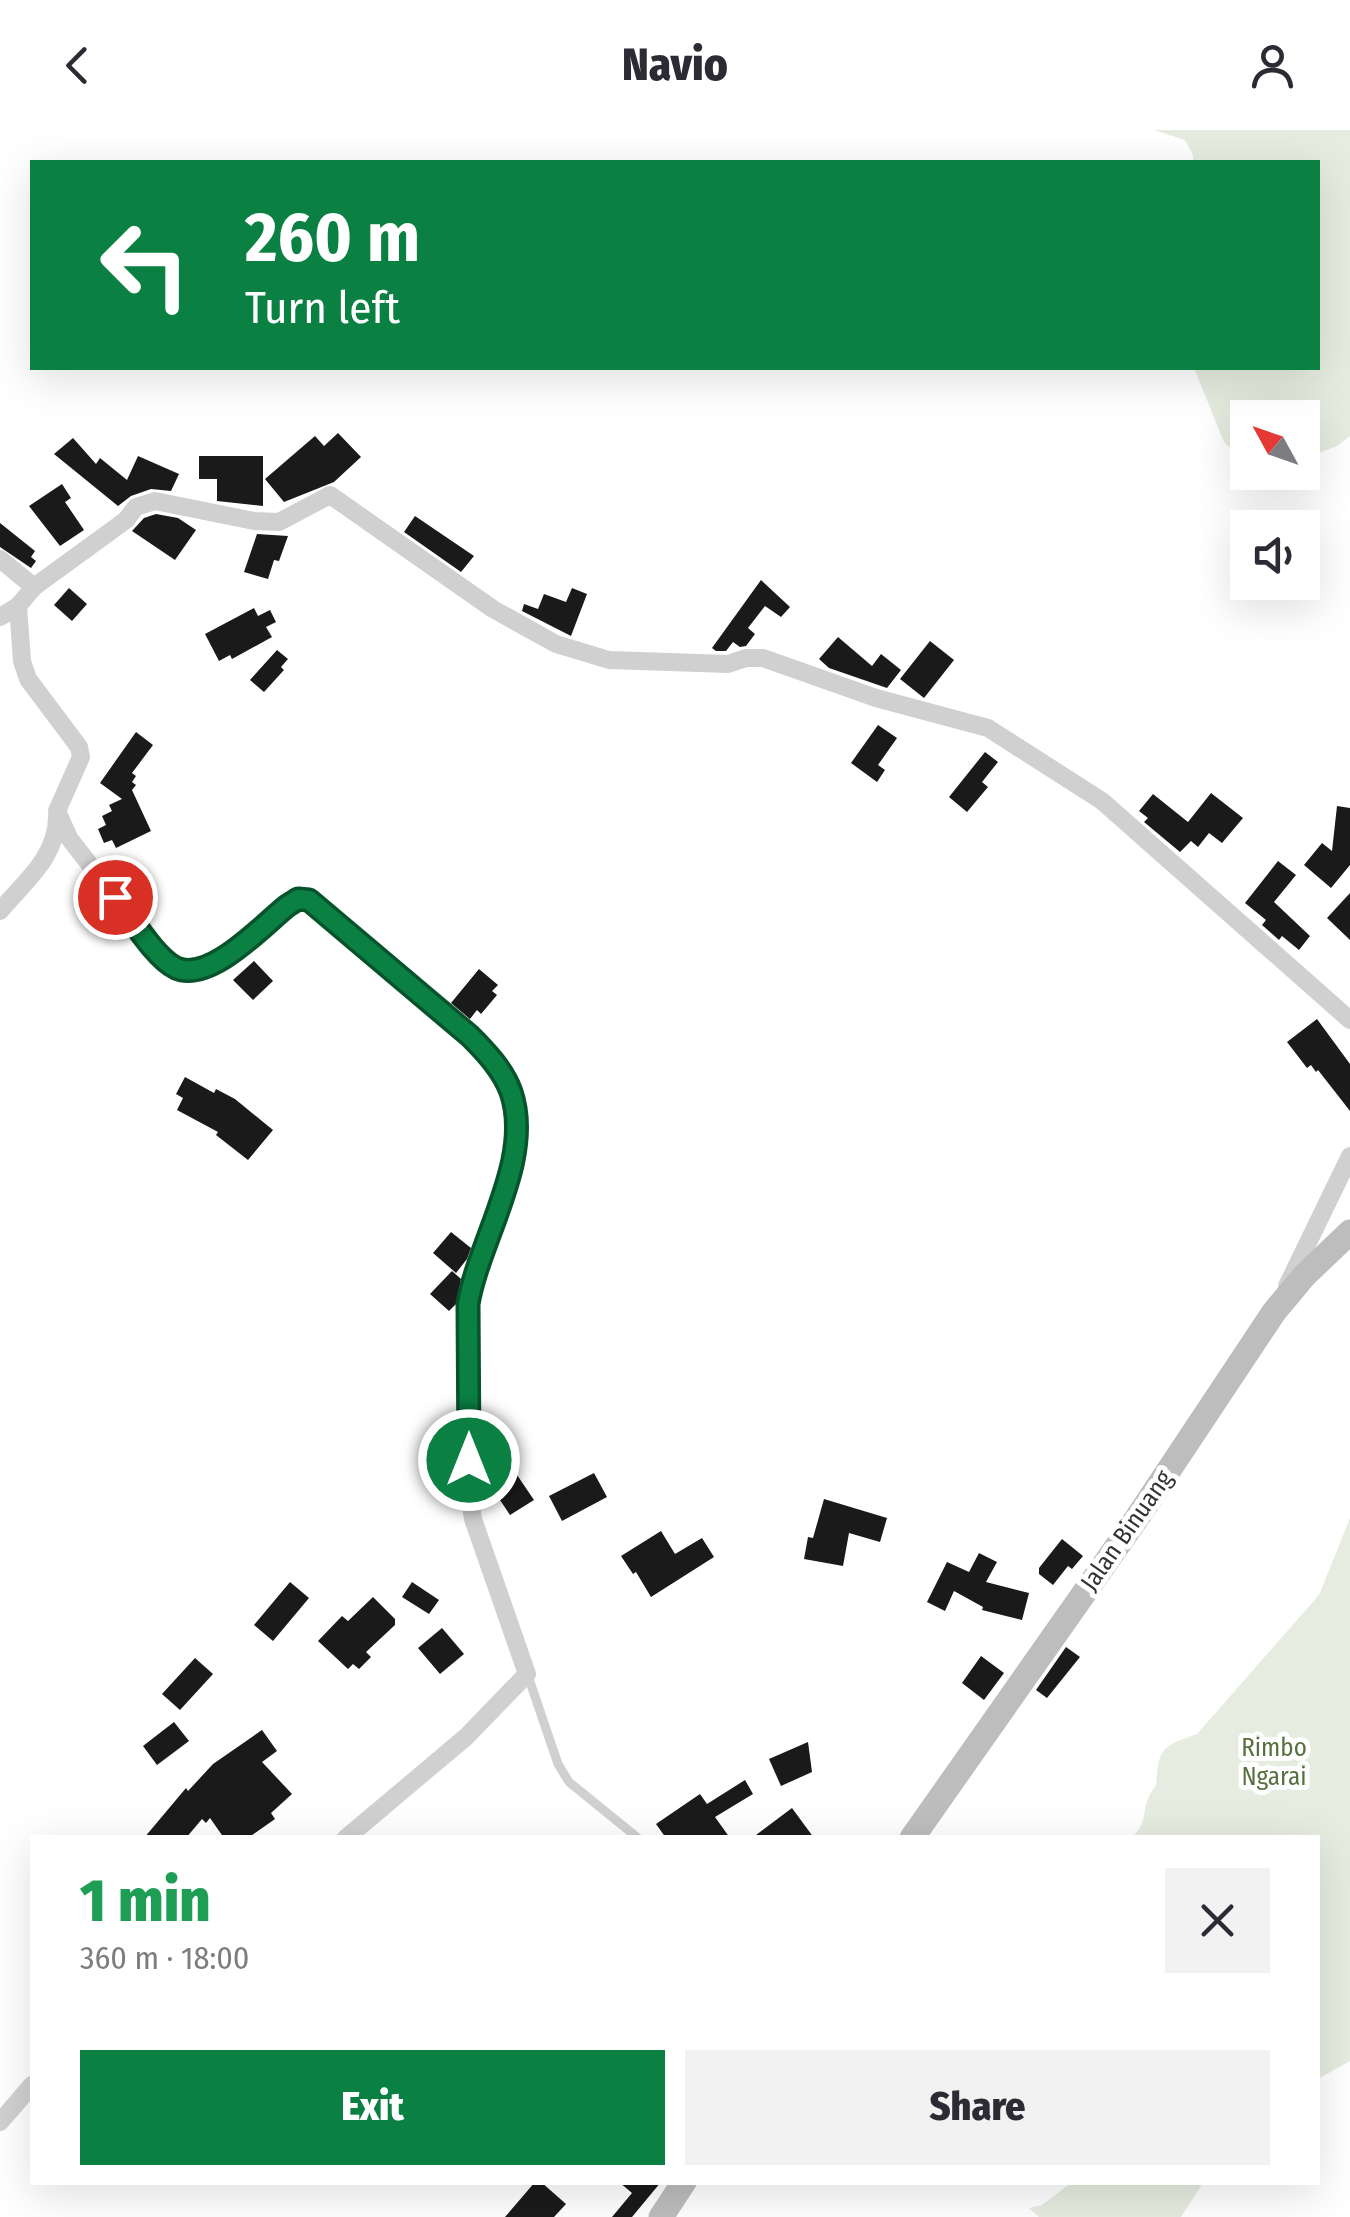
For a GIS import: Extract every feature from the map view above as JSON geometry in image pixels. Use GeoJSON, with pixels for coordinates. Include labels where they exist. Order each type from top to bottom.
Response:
{"type":"FeatureCollection","features":[{"type":"Feature","properties":{"kind":"main road","name":"Jalan Binuang"},"geometry":{"type":"LineString","coordinates":[[914,1835],[1136,1518],[1274,1312],[1304,1276],[1350,1232]]}},
{"type":"Feature","properties":{"kind":"main road"},"geometry":{"type":"LineString","coordinates":[[661,2217],[682,2185]]}},
{"type":"Feature","properties":{"kind":"street"},"geometry":{"type":"LineString","coordinates":[[0,617],[18,606],[34,587],[126,520],[136,507],[155,501],[254,521],[279,522],[316,499],[330,495],[493,608],[556,644],[610,660],[728,664],[763,658],[876,698],[988,728],[1102,801],[1350,1020]]}},
{"type":"Feature","properties":{"kind":"street"},"geometry":{"type":"LineString","coordinates":[[0,560],[34,587]]}},
{"type":"Feature","properties":{"kind":"street"},"geometry":{"type":"LineString","coordinates":[[0,912],[50,854],[57,832],[56,811],[81,757],[75,740],[28,679],[22,661],[18,606]]}},
{"type":"Feature","properties":{"kind":"street"},"geometry":{"type":"LineString","coordinates":[[56,811],[68,838],[174,968],[190,972],[218,962],[287,906],[298,899],[309,900],[470,1036],[492,1059],[511,1093],[517,1131],[507,1184],[471,1285],[468,1304],[470,1500],[473,1519],[527,1674],[466,1737],[350,1835]]}},
{"type":"Feature","properties":{"kind":"street"},"geometry":{"type":"LineString","coordinates":[[1274,1312],[1350,1156]]}},
{"type":"Feature","properties":{"kind":"street"},"geometry":{"type":"LineString","coordinates":[[0,2122],[30,2087]]}},
{"type":"Feature","properties":{"kind":"lane"},"geometry":{"type":"LineString","coordinates":[[527,1674],[558,1764],[570,1782],[634,1835]]}},
{"type":"Feature","properties":{"kind":"green space"},"geometry":{"type":"Polygon","coordinates":[[[1154,130],[1350,130],[1350,436],[1337,446],[1320,452],[1320,400],[1230,400],[1230,448],[1224,442],[1195,370],[1320,370],[1320,160],[1193,160],[1185,140],[1154,130]]]}},
{"type":"Feature","properties":{"kind":"green space","name":"Rimbo Ngarai"},"geometry":{"type":"Polygon","coordinates":[[[1350,1518],[1350,2061],[1320,2078],[1320,1835],[1134,1835],[1156,1786],[1164,1751],[1197,1734],[1319,1595],[1350,1518]]]}},
{"type":"Feature","properties":{"kind":"green space"},"geometry":{"type":"Polygon","coordinates":[[[1068,2185],[1202,2185],[1181,2217],[1039,2217],[1029,2208],[1042,2205],[1068,2185]]]}},
{"type":"Feature","properties":{"kind":"building"},"geometry":{"type":"Polygon","coordinates":[[[338,433],[361,457],[334,482],[284,502],[265,479],[315,436],[324,446],[338,433]]]}},
{"type":"Feature","properties":{"kind":"building"},"geometry":{"type":"Polygon","coordinates":[[[73,438],[96,464],[100,458],[127,480],[138,456],[179,474],[171,491],[151,489],[118,506],[54,454],[73,438]]]}},
{"type":"Feature","properties":{"kind":"building"},"geometry":{"type":"Polygon","coordinates":[[[199,456],[263,456],[263,506],[217,501],[217,479],[199,479],[199,456]]]}},
{"type":"Feature","properties":{"kind":"building"},"geometry":{"type":"Polygon","coordinates":[[[62,484],[71,498],[65,502],[84,530],[60,546],[29,506],[62,484]]]}},
{"type":"Feature","properties":{"kind":"building"},"geometry":{"type":"Polygon","coordinates":[[[156,514],[178,518],[196,530],[175,560],[132,531],[144,518],[156,514]]]}},
{"type":"Feature","properties":{"kind":"building"},"geometry":{"type":"Polygon","coordinates":[[[415,516],[474,556],[461,572],[404,532],[415,516]]]}},
{"type":"Feature","properties":{"kind":"building"},"geometry":{"type":"Polygon","coordinates":[[[0,523],[35,551],[31,557],[36,561],[31,568],[0,547],[0,523]]]}},
{"type":"Feature","properties":{"kind":"building"},"geometry":{"type":"Polygon","coordinates":[[[257,534],[288,536],[268,579],[244,572],[257,534]]]}},
{"type":"Feature","properties":{"kind":"building"},"geometry":{"type":"Polygon","coordinates":[[[761,580],[790,607],[781,617],[765,606],[748,628],[755,634],[746,646],[733,642],[726,651],[716,651],[712,648],[761,580]]]}},
{"type":"Feature","properties":{"kind":"building"},"geometry":{"type":"Polygon","coordinates":[[[69,588],[87,604],[72,621],[54,605],[69,588]]]}},
{"type":"Feature","properties":{"kind":"building"},"geometry":{"type":"Polygon","coordinates":[[[572,588],[587,594],[571,636],[522,611],[524,604],[538,609],[544,594],[566,602],[572,588]]]}},
{"type":"Feature","properties":{"kind":"building"},"geometry":{"type":"Polygon","coordinates":[[[254,608],[258,616],[270,610],[276,622],[266,627],[272,637],[232,659],[230,655],[219,661],[205,634],[254,608]]]}},
{"type":"Feature","properties":{"kind":"building"},"geometry":{"type":"Polygon","coordinates":[[[838,637],[872,666],[881,654],[901,670],[887,688],[829,668],[819,659],[838,637]]]}},
{"type":"Feature","properties":{"kind":"building"},"geometry":{"type":"Polygon","coordinates":[[[930,641],[954,660],[924,698],[900,679],[930,641]]]}},
{"type":"Feature","properties":{"kind":"building"},"geometry":{"type":"Polygon","coordinates":[[[277,650],[288,659],[281,667],[284,670],[264,692],[250,680],[277,650]]]}},
{"type":"Feature","properties":{"kind":"building"},"geometry":{"type":"Polygon","coordinates":[[[878,725],[897,738],[878,765],[885,770],[877,782],[851,763],[878,725]]]}},
{"type":"Feature","properties":{"kind":"building"},"geometry":{"type":"Polygon","coordinates":[[[136,732],[153,745],[132,773],[136,785],[132,790],[151,831],[116,848],[112,840],[104,843],[98,829],[106,825],[102,816],[112,811],[109,805],[122,799],[100,783],[136,732]]]}},
{"type":"Feature","properties":{"kind":"building"},"geometry":{"type":"Polygon","coordinates":[[[985,752],[998,762],[982,782],[988,787],[967,812],[949,797],[985,752]]]}},
{"type":"Feature","properties":{"kind":"building"},"geometry":{"type":"Polygon","coordinates":[[[1211,793],[1243,818],[1222,843],[1209,833],[1198,847],[1191,841],[1180,852],[1144,822],[1148,818],[1139,811],[1153,794],[1188,822],[1211,793]]]}},
{"type":"Feature","properties":{"kind":"building"},"geometry":{"type":"Polygon","coordinates":[[[1337,806],[1350,808],[1350,865],[1331,888],[1304,865],[1322,843],[1332,851],[1337,806]]]}},
{"type":"Feature","properties":{"kind":"building"},"geometry":{"type":"Polygon","coordinates":[[[1278,861],[1296,875],[1274,902],[1310,936],[1299,950],[1282,936],[1279,940],[1262,925],[1266,920],[1245,903],[1278,861]]]}},
{"type":"Feature","properties":{"kind":"building"},"geometry":{"type":"Polygon","coordinates":[[[1350,893],[1350,940],[1327,918],[1350,893]]]}},
{"type":"Feature","properties":{"kind":"building"},"geometry":{"type":"Polygon","coordinates":[[[254,961],[273,981],[253,1000],[233,980],[254,961]]]}},
{"type":"Feature","properties":{"kind":"building"},"geometry":{"type":"Polygon","coordinates":[[[479,969],[498,985],[492,991],[497,995],[481,1014],[477,1010],[470,1019],[451,1003],[479,969]]]}},
{"type":"Feature","properties":{"kind":"building"},"geometry":{"type":"Polygon","coordinates":[[[1317,1019],[1350,1064],[1350,1111],[1318,1070],[1311,1065],[1307,1068],[1287,1042],[1317,1019]]]}},
{"type":"Feature","properties":{"kind":"building"},"geometry":{"type":"Polygon","coordinates":[[[185,1077],[235,1099],[273,1130],[248,1160],[216,1135],[218,1132],[177,1110],[183,1098],[176,1094],[185,1077]]]}},
{"type":"Feature","properties":{"kind":"building"},"geometry":{"type":"Polygon","coordinates":[[[451,1232],[471,1248],[456,1273],[433,1253],[451,1232]]]}},
{"type":"Feature","properties":{"kind":"building"},"geometry":{"type":"Polygon","coordinates":[[[452,1271],[461,1279],[456,1304],[449,1311],[430,1294],[452,1271]]]}},
{"type":"Feature","properties":{"kind":"building"},"geometry":{"type":"Polygon","coordinates":[[[515,1472],[534,1500],[510,1515],[496,1485],[515,1472]]]}},
{"type":"Feature","properties":{"kind":"building"},"geometry":{"type":"Polygon","coordinates":[[[594,1473],[607,1497],[562,1521],[549,1496],[594,1473]]]}},
{"type":"Feature","properties":{"kind":"building"},"geometry":{"type":"Polygon","coordinates":[[[824,1499],[887,1518],[880,1542],[849,1533],[843,1566],[804,1559],[808,1537],[813,1538],[824,1499]]]}},
{"type":"Feature","properties":{"kind":"building"},"geometry":{"type":"Polygon","coordinates":[[[661,1531],[675,1554],[702,1538],[714,1557],[651,1597],[621,1556],[661,1531]]]}},
{"type":"Feature","properties":{"kind":"building"},"geometry":{"type":"Polygon","coordinates":[[[1062,1539],[1083,1556],[1072,1569],[1068,1566],[1053,1585],[1039,1574],[1039,1568],[1062,1539]]]}},
{"type":"Feature","properties":{"kind":"building"},"geometry":{"type":"Polygon","coordinates":[[[979,1553],[997,1562],[986,1582],[1029,1593],[1022,1620],[982,1610],[983,1607],[954,1591],[945,1611],[927,1602],[947,1562],[969,1572],[979,1553]]]}},
{"type":"Feature","properties":{"kind":"building"},"geometry":{"type":"Polygon","coordinates":[[[290,1582],[309,1598],[273,1641],[254,1625],[290,1582]]]}},
{"type":"Feature","properties":{"kind":"building"},"geometry":{"type":"Polygon","coordinates":[[[412,1582],[439,1600],[429,1614],[402,1597],[412,1582]]]}},
{"type":"Feature","properties":{"kind":"building"},"geometry":{"type":"Polygon","coordinates":[[[373,1597],[395,1619],[395,1625],[366,1652],[371,1657],[359,1669],[353,1664],[348,1669],[318,1641],[342,1616],[348,1621],[373,1597]]]}},
{"type":"Feature","properties":{"kind":"building"},"geometry":{"type":"Polygon","coordinates":[[[442,1628],[464,1654],[440,1674],[418,1648],[442,1628]]]}},
{"type":"Feature","properties":{"kind":"building"},"geometry":{"type":"Polygon","coordinates":[[[1066,1647],[1080,1657],[1047,1698],[1036,1690],[1066,1647]]]}},
{"type":"Feature","properties":{"kind":"building"},"geometry":{"type":"Polygon","coordinates":[[[981,1656],[1004,1673],[984,1700],[962,1683],[981,1656]]]}},
{"type":"Feature","properties":{"kind":"building"},"geometry":{"type":"Polygon","coordinates":[[[195,1658],[213,1674],[180,1710],[162,1694],[195,1658]]]}},
{"type":"Feature","properties":{"kind":"building"},"geometry":{"type":"Polygon","coordinates":[[[174,1722],[189,1741],[157,1765],[143,1746],[174,1722]]]}},
{"type":"Feature","properties":{"kind":"building"},"geometry":{"type":"Polygon","coordinates":[[[262,1730],[277,1751],[262,1762],[292,1794],[271,1813],[275,1819],[252,1835],[222,1835],[210,1818],[206,1823],[202,1819],[189,1835],[147,1835],[186,1788],[188,1791],[213,1764],[262,1730]]]}},
{"type":"Feature","properties":{"kind":"building"},"geometry":{"type":"Polygon","coordinates":[[[808,1742],[812,1772],[781,1786],[769,1759],[808,1742]]]}},
{"type":"Feature","properties":{"kind":"building"},"geometry":{"type":"Polygon","coordinates":[[[745,1780],[753,1794],[715,1817],[728,1835],[664,1835],[656,1824],[700,1794],[707,1804],[745,1780]]]}},
{"type":"Feature","properties":{"kind":"building"},"geometry":{"type":"Polygon","coordinates":[[[792,1808],[812,1835],[756,1835],[792,1808]]]}},
{"type":"Feature","properties":{"kind":"building"},"geometry":{"type":"Polygon","coordinates":[[[532,2185],[544,2185],[566,2204],[554,2217],[505,2217],[532,2185]]]}},
{"type":"Feature","properties":{"kind":"building"},"geometry":{"type":"Polygon","coordinates":[[[623,2185],[659,2185],[632,2217],[612,2217],[632,2193],[623,2185]]]}},
{"type":"Feature","properties":{"kind":"route"},"geometry":{"type":"LineString","coordinates":[[115,897],[161,956],[174,968],[190,972],[218,962],[298,899],[309,900],[492,1059],[511,1093],[517,1131],[507,1184],[471,1285],[468,1304],[469,1460]]}}]}
